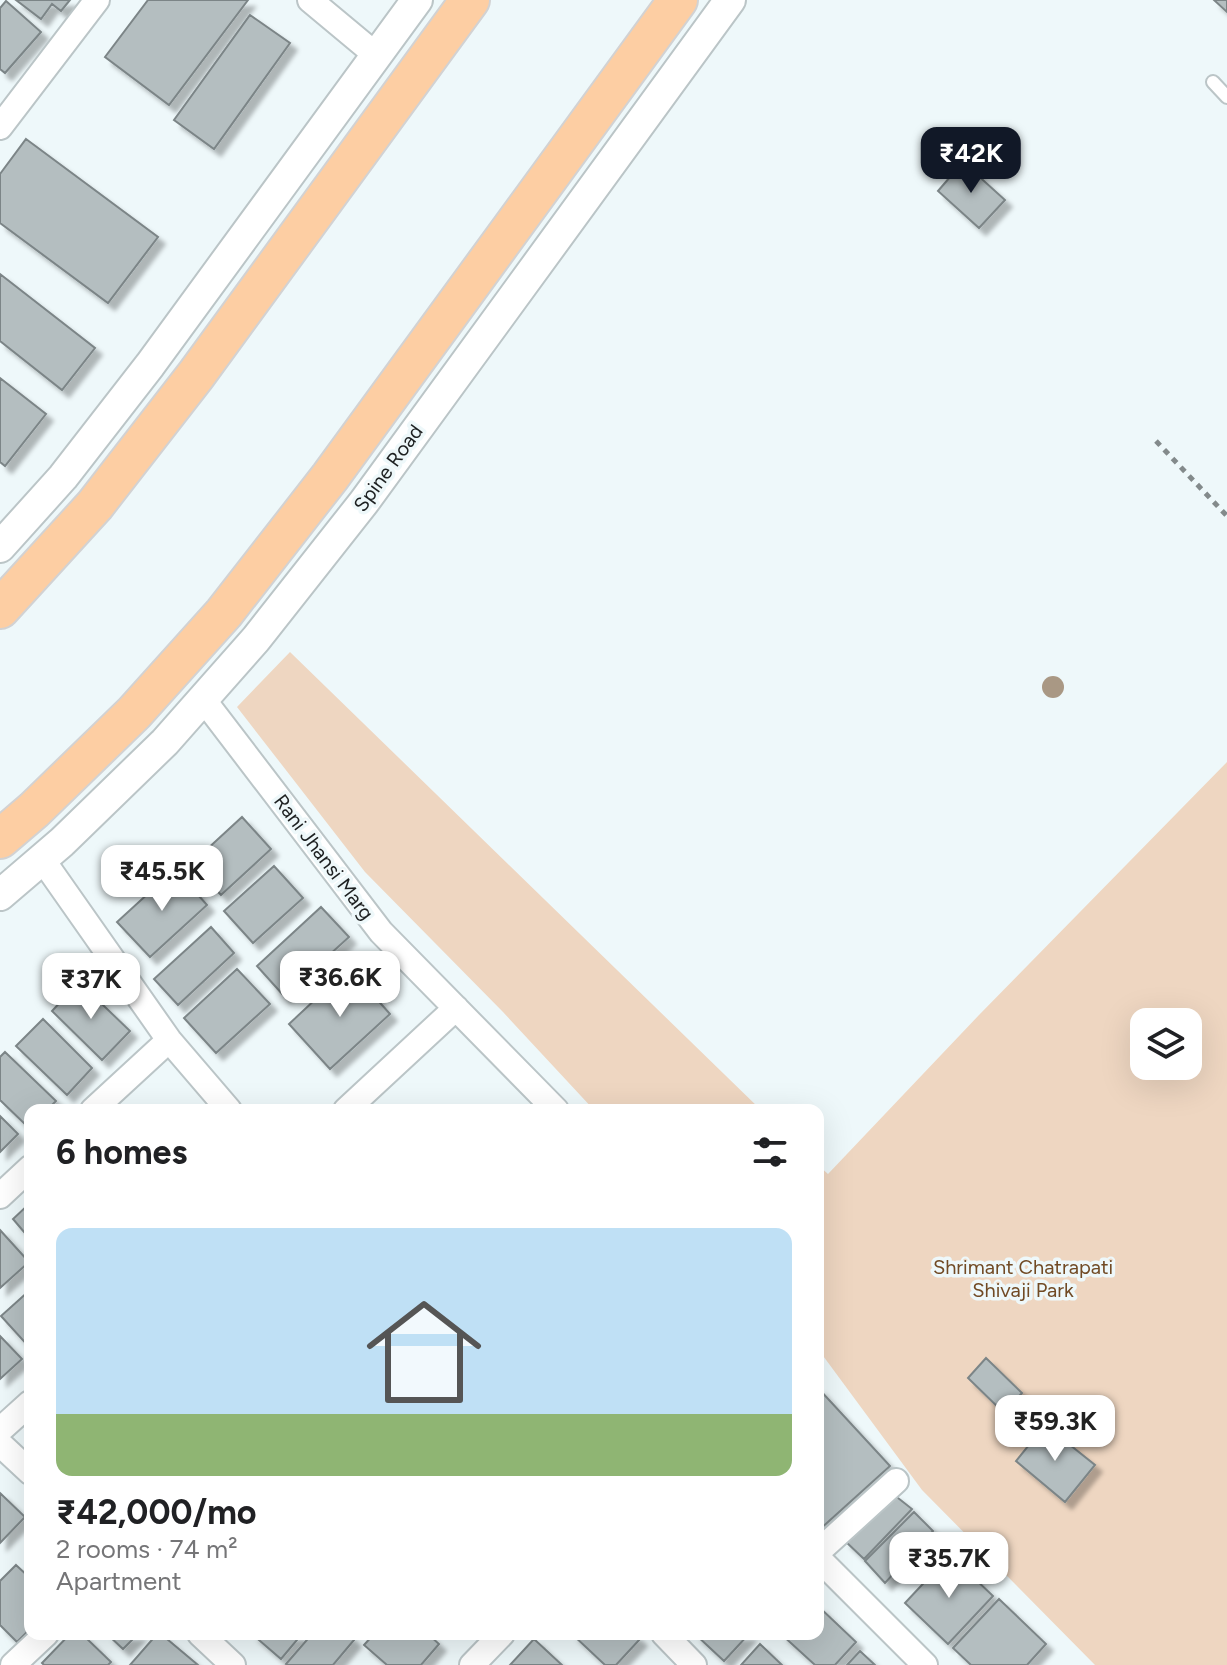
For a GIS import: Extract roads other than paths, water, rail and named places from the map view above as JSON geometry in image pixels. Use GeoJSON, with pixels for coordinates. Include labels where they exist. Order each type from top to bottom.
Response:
{"type":"FeatureCollection","features":[{"type":"Feature","properties":{"kind":"main road"},"geometry":{"type":"LineString","coordinates":[[0,609],[95,505],[178,399],[470,0]]}},
{"type":"Feature","properties":{"kind":"main road","name":"Spine Road"},"geometry":{"type":"LineString","coordinates":[[0,839],[134,713],[224,613],[330,477],[678,0]]}},
{"type":"Feature","properties":{"kind":"street"},"geometry":{"type":"LineString","coordinates":[[0,127],[97,0]]}},
{"type":"Feature","properties":{"kind":"street"},"geometry":{"type":"LineString","coordinates":[[310,0],[376,55]]}},
{"type":"Feature","properties":{"kind":"street"},"geometry":{"type":"LineString","coordinates":[[0,547],[63,477],[150,365],[417,0]]}},
{"type":"Feature","properties":{"kind":"street","name":"Spine Road"},"geometry":{"type":"LineString","coordinates":[[0,895],[62,842],[165,742],[256,639],[364,502],[730,0]]}},
{"type":"Feature","properties":{"kind":"street","name":"Rani Jhansi Marg"},"geometry":{"type":"LineString","coordinates":[[203,699],[381,932],[550,1104]]}},
{"type":"Feature","properties":{"kind":"street"},"geometry":{"type":"LineString","coordinates":[[42,859],[169,1040],[224,1104]]}},
{"type":"Feature","properties":{"kind":"street"},"geometry":{"type":"LineString","coordinates":[[352,1104],[456,1008]]}},
{"type":"Feature","properties":{"kind":"street"},"geometry":{"type":"LineString","coordinates":[[100,1104],[169,1040]]}},
{"type":"Feature","properties":{"kind":"street"},"geometry":{"type":"LineString","coordinates":[[0,1196],[24,1174]]}},
{"type":"Feature","properties":{"kind":"street"},"geometry":{"type":"LineString","coordinates":[[0,1430],[24,1408]]}},
{"type":"Feature","properties":{"kind":"street"},"geometry":{"type":"LineString","coordinates":[[0,1444],[24,1466]]}},
{"type":"Feature","properties":{"kind":"street"},"geometry":{"type":"LineString","coordinates":[[824,1549],[896,1481]]}},
{"type":"Feature","properties":{"kind":"street"},"geometry":{"type":"LineString","coordinates":[[824,1561],[925,1665]]}},
{"type":"Feature","properties":{"kind":"street"},"geometry":{"type":"LineString","coordinates":[[13,1665],[40,1640]]}},
{"type":"Feature","properties":{"kind":"street"},"geometry":{"type":"LineString","coordinates":[[206,1640],[233,1665]]}},
{"type":"Feature","properties":{"kind":"street"},"geometry":{"type":"LineString","coordinates":[[472,1665],[496,1640]]}},
{"type":"Feature","properties":{"kind":"street"},"geometry":{"type":"LineString","coordinates":[[670,1640],[694,1665]]}},
{"type":"Feature","properties":{"kind":"lane"},"geometry":{"type":"LineString","coordinates":[[1213,82],[1227,97]]}},
{"type":"Feature","properties":{"kind":"park label","name":"Shrimant Chatrapati Shivaji Park"},"geometry":{"type":"Point","coordinates":[1023,1278]}}]}
